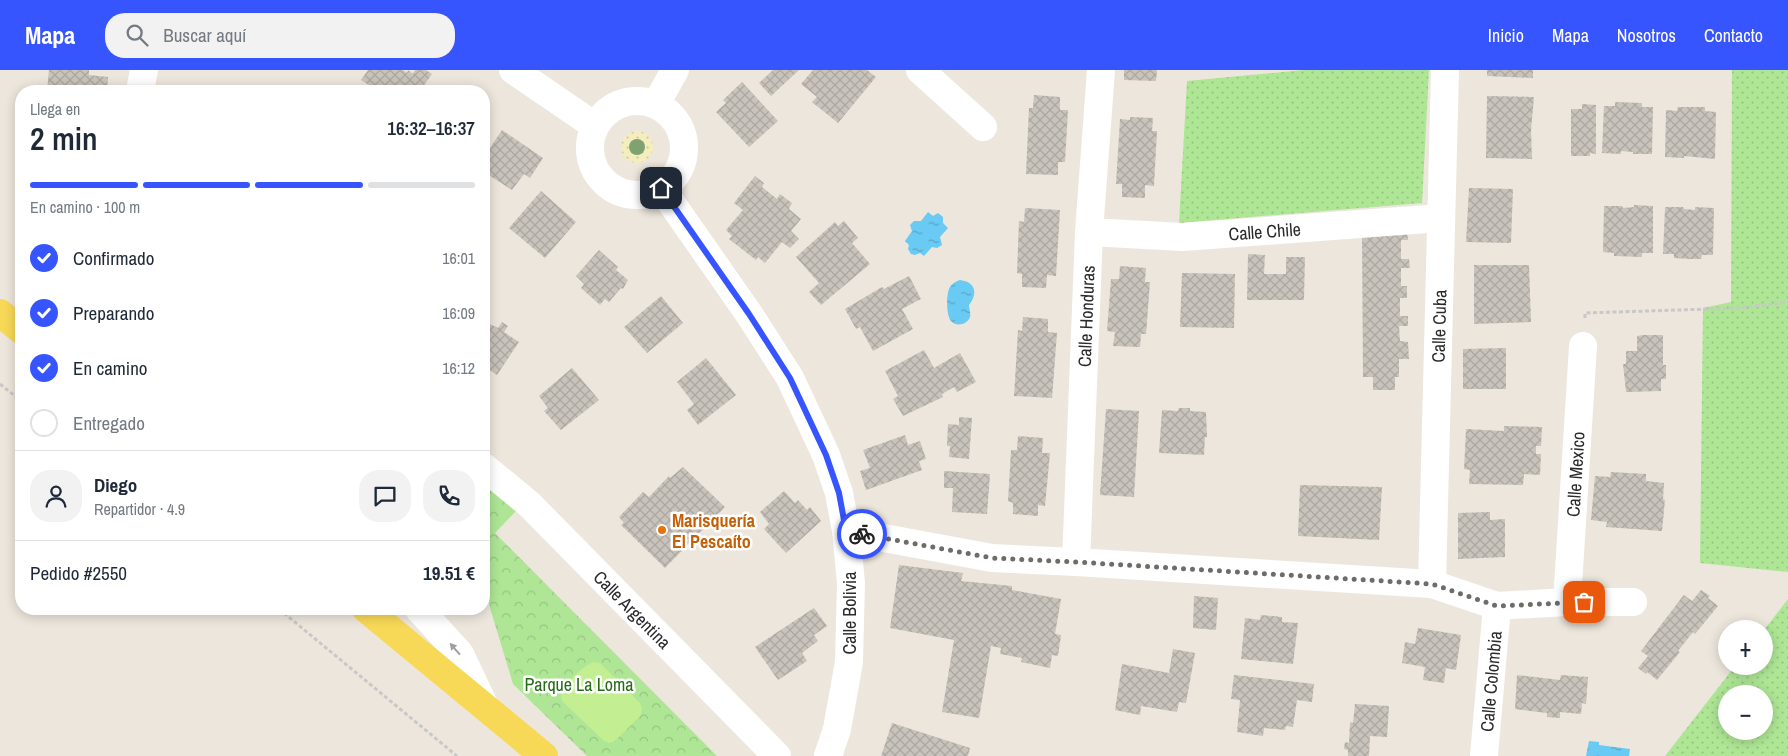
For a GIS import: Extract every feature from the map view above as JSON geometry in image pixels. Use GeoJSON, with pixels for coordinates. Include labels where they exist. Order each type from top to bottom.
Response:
{"type":"FeatureCollection","features":[{"type":"Feature","properties":{"kind":"main road"},"geometry":{"type":"LineString","coordinates":[[0,313],[15,325]]}},
{"type":"Feature","properties":{"kind":"main road"},"geometry":{"type":"LineString","coordinates":[[373,615],[542,755]]}},
{"type":"Feature","properties":{"kind":"street"},"geometry":{"type":"LineString","coordinates":[[141,85],[144,70]]}},
{"type":"Feature","properties":{"kind":"street"},"geometry":{"type":"LineString","coordinates":[[513,70],[595,126]]}},
{"type":"Feature","properties":{"kind":"street"},"geometry":{"type":"LineString","coordinates":[[656,104],[676,70]]}},
{"type":"Feature","properties":{"kind":"street"},"geometry":{"type":"LineString","coordinates":[[920,70],[983,127]]}},
{"type":"Feature","properties":{"kind":"street","name":"Calle Honduras"},"geometry":{"type":"LineString","coordinates":[[1076,562],[1089,232],[1100,70]]}},
{"type":"Feature","properties":{"kind":"street","name":"Calle Cuba"},"geometry":{"type":"LineString","coordinates":[[1432,584],[1445,70]]}},
{"type":"Feature","properties":{"kind":"street"},"geometry":{"type":"LineString","coordinates":[[628,101],[656,104],[668,112],[678,124],[684,145],[680,166],[672,179],[661,188],[646,194],[632,195],[617,191],[604,182],[595,170],[590,156],[590,140],[595,126],[604,114],[614,106],[628,101]]}},
{"type":"Feature","properties":{"kind":"street","name":"Calle Bolivia"},"geometry":{"type":"LineString","coordinates":[[661,188],[749,314],[790,378],[826,455],[839,493],[846,531],[851,583],[849,662],[837,729],[828,756]]}},
{"type":"Feature","properties":{"kind":"street","name":"Calle Chile"},"geometry":{"type":"LineString","coordinates":[[1089,232],[1183,237],[1441,218]]}},
{"type":"Feature","properties":{"kind":"street","name":"Calle Mexico"},"geometry":{"type":"LineString","coordinates":[[1567,602],[1583,346]]}},
{"type":"Feature","properties":{"kind":"street","name":"Calle Argentina"},"geometry":{"type":"LineString","coordinates":[[490,472],[529,504],[777,756]]}},
{"type":"Feature","properties":{"kind":"street"},"geometry":{"type":"LineString","coordinates":[[846,531],[992,558],[1432,584],[1497,606],[1567,602],[1633,602]]}},
{"type":"Feature","properties":{"kind":"street","name":"Calle Colombia"},"geometry":{"type":"LineString","coordinates":[[1484,756],[1497,606]]}},
{"type":"Feature","properties":{"kind":"street"},"geometry":{"type":"LineString","coordinates":[[424,615],[460,654],[485,708]]}},
{"type":"Feature","properties":{"kind":"path"},"geometry":{"type":"LineString","coordinates":[[1583,346],[1585,313],[1740,308],[1788,302]]}},
{"type":"Feature","properties":{"kind":"path"},"geometry":{"type":"LineString","coordinates":[[0,384],[15,397]]}},
{"type":"Feature","properties":{"kind":"path"},"geometry":{"type":"LineString","coordinates":[[286,615],[457,756]]}},
{"type":"Feature","properties":{"kind":"green space"},"geometry":{"type":"Polygon","coordinates":[[[1304,70],[1429,70],[1422,203],[1179,223],[1187,81],[1304,70]]]}},
{"type":"Feature","properties":{"kind":"green space"},"geometry":{"type":"Polygon","coordinates":[[[1732,70],[1788,70],[1788,572],[1700,563],[1703,308],[1731,302],[1732,70]]]}},
{"type":"Feature","properties":{"kind":"green space","name":"Parque La Loma"},"geometry":{"type":"Polygon","coordinates":[[[490,485],[517,510],[495,533],[717,756],[587,756],[513,684],[490,608],[490,485]]]}},
{"type":"Feature","properties":{"kind":"green space"},"geometry":{"type":"Polygon","coordinates":[[[1788,599],[1788,756],[1665,756],[1718,688],[1718,740],[1773,740],[1773,685],[1720,685],[1728,675],[1773,675],[1772,620],[1788,599]]]}},
{"type":"Feature","properties":{"kind":"green space"},"geometry":{"type":"Polygon","coordinates":[[[594,662],[600,663],[640,703],[642,709],[641,715],[615,741],[609,743],[604,741],[562,701],[562,690],[582,669],[594,662]]]}},
{"type":"Feature","properties":{"kind":"sand"},"geometry":{"type":"Polygon","coordinates":[[[637,131],[649,135],[653,147],[649,159],[637,163],[625,159],[621,147],[625,135],[637,131]]]}},
{"type":"Feature","properties":{"kind":"water"},"geometry":{"type":"Polygon","coordinates":[[[928,212],[933,216],[938,213],[943,217],[943,223],[948,228],[940,237],[942,245],[937,248],[932,247],[924,256],[920,253],[911,254],[908,249],[909,245],[905,241],[912,231],[910,225],[914,221],[921,221],[928,212]]]}},
{"type":"Feature","properties":{"kind":"water"},"geometry":{"type":"Polygon","coordinates":[[[960,280],[972,286],[974,297],[969,305],[969,320],[958,324],[953,323],[949,318],[947,299],[950,287],[960,280]]]}},
{"type":"Feature","properties":{"kind":"water"},"geometry":{"type":"Polygon","coordinates":[[[1589,741],[1599,742],[1599,745],[1630,749],[1629,756],[1586,756],[1589,741]]]}},
{"type":"Feature","properties":{"kind":"building"},"geometry":{"type":"Polygon","coordinates":[[[49,70],[89,70],[89,75],[108,77],[107,85],[48,85],[49,70]]]}},
{"type":"Feature","properties":{"kind":"building"},"geometry":{"type":"Polygon","coordinates":[[[368,70],[403,70],[407,73],[408,70],[413,74],[415,70],[426,70],[432,74],[424,85],[369,85],[361,80],[368,70]]]}},
{"type":"Feature","properties":{"kind":"building"},"geometry":{"type":"Polygon","coordinates":[[[773,70],[799,70],[771,96],[759,83],[773,70]]]}},
{"type":"Feature","properties":{"kind":"building"},"geometry":{"type":"Polygon","coordinates":[[[813,70],[867,70],[876,77],[838,123],[812,102],[817,97],[801,84],[813,70]]]}},
{"type":"Feature","properties":{"kind":"building"},"geometry":{"type":"Polygon","coordinates":[[[1124,70],[1157,70],[1156,81],[1124,80],[1124,70]]]}},
{"type":"Feature","properties":{"kind":"building"},"geometry":{"type":"Polygon","coordinates":[[[1487,70],[1533,70],[1533,78],[1487,76],[1487,70]]]}},
{"type":"Feature","properties":{"kind":"building"},"geometry":{"type":"Polygon","coordinates":[[[742,82],[778,121],[749,147],[716,112],[726,103],[723,100],[742,82]]]}},
{"type":"Feature","properties":{"kind":"building"},"geometry":{"type":"Polygon","coordinates":[[[1034,95],[1060,97],[1060,110],[1068,110],[1065,162],[1058,162],[1058,175],[1026,174],[1029,108],[1033,108],[1034,95]]]}},
{"type":"Feature","properties":{"kind":"building"},"geometry":{"type":"Polygon","coordinates":[[[1487,96],[1534,97],[1531,130],[1532,159],[1486,158],[1487,96]]]}},
{"type":"Feature","properties":{"kind":"building"},"geometry":{"type":"Polygon","coordinates":[[[1615,102],[1642,103],[1642,107],[1653,107],[1652,154],[1633,154],[1633,152],[1621,151],[1621,154],[1602,153],[1604,106],[1615,106],[1615,102]]]}},
{"type":"Feature","properties":{"kind":"building"},"geometry":{"type":"Polygon","coordinates":[[[1582,104],[1596,105],[1596,154],[1590,153],[1590,156],[1571,156],[1571,109],[1582,109],[1582,104]]]}},
{"type":"Feature","properties":{"kind":"building"},"geometry":{"type":"Polygon","coordinates":[[[1678,107],[1705,107],[1705,111],[1716,112],[1715,159],[1684,156],[1684,158],[1665,157],[1666,110],[1677,111],[1678,107]]]}},
{"type":"Feature","properties":{"kind":"building"},"geometry":{"type":"Polygon","coordinates":[[[1130,117],[1153,118],[1152,131],[1157,131],[1154,186],[1145,185],[1145,198],[1122,197],[1122,184],[1116,184],[1120,119],[1130,120],[1130,117]]]}},
{"type":"Feature","properties":{"kind":"building"},"geometry":{"type":"Polygon","coordinates":[[[502,130],[543,158],[530,178],[524,174],[512,190],[490,176],[490,148],[502,130]]]}},
{"type":"Feature","properties":{"kind":"building"},"geometry":{"type":"Polygon","coordinates":[[[755,176],[764,183],[762,187],[777,199],[780,194],[792,203],[789,209],[801,219],[791,231],[799,239],[790,248],[782,242],[765,263],[758,257],[756,260],[729,239],[732,236],[726,230],[743,210],[734,203],[755,176]]]}},
{"type":"Feature","properties":{"kind":"building"},"geometry":{"type":"Polygon","coordinates":[[[1469,188],[1513,189],[1511,243],[1466,242],[1469,188]]]}},
{"type":"Feature","properties":{"kind":"building"},"geometry":{"type":"Polygon","coordinates":[[[541,191],[576,222],[545,258],[509,228],[541,191]]]}},
{"type":"Feature","properties":{"kind":"building"},"geometry":{"type":"Polygon","coordinates":[[[1634,205],[1653,206],[1653,253],[1642,253],[1642,257],[1614,256],[1614,253],[1603,252],[1604,206],[1622,206],[1623,208],[1634,207],[1634,205]]]}},
{"type":"Feature","properties":{"kind":"building"},"geometry":{"type":"Polygon","coordinates":[[[1665,207],[1683,207],[1684,209],[1695,210],[1695,207],[1714,208],[1713,255],[1702,255],[1701,259],[1690,259],[1674,258],[1674,254],[1663,254],[1665,207]]]}},
{"type":"Feature","properties":{"kind":"building"},"geometry":{"type":"Polygon","coordinates":[[[1025,208],[1060,210],[1056,276],[1047,275],[1046,288],[1022,287],[1022,274],[1017,273],[1019,221],[1024,222],[1025,208]]]}},
{"type":"Feature","properties":{"kind":"building"},"geometry":{"type":"Polygon","coordinates":[[[844,221],[858,238],[852,243],[870,264],[821,305],[809,292],[819,283],[796,257],[835,222],[838,226],[844,221]]]}},
{"type":"Feature","properties":{"kind":"building"},"geometry":{"type":"Polygon","coordinates":[[[1407,230],[1408,240],[1401,240],[1401,259],[1409,259],[1410,268],[1401,268],[1401,286],[1407,286],[1407,298],[1400,298],[1400,316],[1408,316],[1408,326],[1399,326],[1400,341],[1408,342],[1409,359],[1399,359],[1399,377],[1395,377],[1395,390],[1373,390],[1373,377],[1363,377],[1362,232],[1407,230]]]}},
{"type":"Feature","properties":{"kind":"building"},"geometry":{"type":"Polygon","coordinates":[[[599,250],[618,267],[616,270],[628,280],[623,289],[621,288],[609,302],[605,299],[600,305],[581,288],[584,284],[576,276],[599,250]]]}},
{"type":"Feature","properties":{"kind":"building"},"geometry":{"type":"Polygon","coordinates":[[[1248,254],[1265,255],[1264,274],[1286,274],[1286,257],[1305,257],[1304,300],[1247,300],[1248,254]]]}},
{"type":"Feature","properties":{"kind":"building"},"geometry":{"type":"Polygon","coordinates":[[[1474,265],[1529,265],[1531,322],[1474,324],[1474,265]]]}},
{"type":"Feature","properties":{"kind":"building"},"geometry":{"type":"Polygon","coordinates":[[[1120,266],[1146,268],[1145,282],[1150,282],[1146,334],[1141,334],[1140,347],[1113,346],[1115,332],[1107,331],[1111,279],[1119,279],[1120,266]]]}},
{"type":"Feature","properties":{"kind":"building"},"geometry":{"type":"Polygon","coordinates":[[[1182,273],[1235,274],[1234,328],[1180,327],[1182,273]]]}},
{"type":"Feature","properties":{"kind":"building"},"geometry":{"type":"Polygon","coordinates":[[[909,276],[921,299],[902,309],[913,329],[873,351],[860,327],[856,329],[845,309],[882,287],[884,289],[909,276]]]}},
{"type":"Feature","properties":{"kind":"building"},"geometry":{"type":"Polygon","coordinates":[[[661,296],[683,323],[647,353],[624,327],[661,296]]]}},
{"type":"Feature","properties":{"kind":"building"},"geometry":{"type":"Polygon","coordinates":[[[1023,317],[1048,319],[1048,332],[1057,333],[1052,398],[1014,396],[1018,330],[1022,331],[1023,317]]]}},
{"type":"Feature","properties":{"kind":"building"},"geometry":{"type":"Polygon","coordinates":[[[502,322],[508,326],[504,332],[519,342],[497,375],[490,370],[490,324],[498,328],[502,322]]]}},
{"type":"Feature","properties":{"kind":"building"},"geometry":{"type":"Polygon","coordinates":[[[1663,335],[1663,365],[1666,365],[1666,379],[1661,379],[1661,391],[1626,392],[1623,364],[1626,364],[1626,351],[1637,351],[1637,336],[1663,335]]]}},
{"type":"Feature","properties":{"kind":"building"},"geometry":{"type":"Polygon","coordinates":[[[1506,348],[1506,389],[1463,389],[1463,349],[1506,348]]]}},
{"type":"Feature","properties":{"kind":"building"},"geometry":{"type":"Polygon","coordinates":[[[924,350],[934,368],[960,353],[976,382],[957,392],[954,387],[942,394],[943,397],[903,416],[893,399],[898,396],[885,371],[924,350]]]}},
{"type":"Feature","properties":{"kind":"building"},"geometry":{"type":"Polygon","coordinates":[[[706,358],[736,395],[698,425],[687,410],[694,404],[677,382],[706,358]]]}},
{"type":"Feature","properties":{"kind":"building"},"geometry":{"type":"Polygon","coordinates":[[[572,368],[599,400],[561,430],[544,411],[548,408],[539,396],[572,368]]]}},
{"type":"Feature","properties":{"kind":"building"},"geometry":{"type":"Polygon","coordinates":[[[1179,408],[1190,408],[1190,411],[1206,412],[1207,437],[1205,437],[1204,455],[1159,453],[1162,410],[1178,411],[1179,408]]]}},
{"type":"Feature","properties":{"kind":"building"},"geometry":{"type":"Polygon","coordinates":[[[1106,409],[1139,411],[1134,497],[1100,495],[1106,409]]]}},
{"type":"Feature","properties":{"kind":"building"},"geometry":{"type":"Polygon","coordinates":[[[959,417],[972,418],[969,459],[949,457],[950,446],[947,446],[948,424],[959,425],[959,417]]]}},
{"type":"Feature","properties":{"kind":"building"},"geometry":{"type":"Polygon","coordinates":[[[1504,426],[1542,427],[1541,446],[1536,446],[1536,454],[1541,454],[1540,475],[1524,474],[1523,485],[1469,484],[1470,470],[1464,469],[1466,429],[1504,431],[1504,426]]]}},
{"type":"Feature","properties":{"kind":"building"},"geometry":{"type":"Polygon","coordinates":[[[905,435],[908,445],[920,441],[926,459],[919,461],[922,470],[866,490],[860,471],[870,468],[863,450],[905,435]]]}},
{"type":"Feature","properties":{"kind":"building"},"geometry":{"type":"Polygon","coordinates":[[[1018,436],[1043,438],[1042,453],[1050,453],[1045,506],[1038,505],[1038,516],[1013,514],[1013,503],[1008,501],[1011,450],[1017,450],[1018,436]]]}},
{"type":"Feature","properties":{"kind":"building"},"geometry":{"type":"Polygon","coordinates":[[[683,467],[725,507],[665,568],[621,525],[624,523],[619,517],[643,492],[649,497],[669,476],[670,478],[683,467]]]}},
{"type":"Feature","properties":{"kind":"building"},"geometry":{"type":"Polygon","coordinates":[[[944,471],[990,474],[987,514],[952,512],[953,488],[944,488],[944,471]]]}},
{"type":"Feature","properties":{"kind":"building"},"geometry":{"type":"Polygon","coordinates":[[[1611,472],[1646,474],[1646,481],[1664,483],[1663,499],[1665,500],[1662,531],[1606,527],[1607,522],[1591,520],[1595,476],[1610,477],[1611,472]]]}},
{"type":"Feature","properties":{"kind":"building"},"geometry":{"type":"Polygon","coordinates":[[[1300,485],[1382,487],[1379,540],[1298,536],[1300,485]]]}},
{"type":"Feature","properties":{"kind":"building"},"geometry":{"type":"Polygon","coordinates":[[[784,491],[795,503],[798,500],[807,510],[810,507],[821,521],[786,553],[764,529],[769,524],[760,512],[784,491]]]}},
{"type":"Feature","properties":{"kind":"building"},"geometry":{"type":"Polygon","coordinates":[[[1490,512],[1490,520],[1505,519],[1505,557],[1458,559],[1458,513],[1490,512]]]}},
{"type":"Feature","properties":{"kind":"building"},"geometry":{"type":"Polygon","coordinates":[[[899,565],[963,573],[961,581],[1012,586],[1012,590],[1061,599],[1055,634],[1061,635],[1058,656],[1052,655],[1050,668],[1021,662],[1022,658],[1000,654],[1001,648],[991,646],[979,718],[942,712],[954,640],[890,628],[899,565]]]}},
{"type":"Feature","properties":{"kind":"building"},"geometry":{"type":"Polygon","coordinates":[[[1701,590],[1710,596],[1708,598],[1718,606],[1695,634],[1693,632],[1678,651],[1680,652],[1657,680],[1647,672],[1646,674],[1638,668],[1648,656],[1641,651],[1683,596],[1692,601],[1701,590]]]}},
{"type":"Feature","properties":{"kind":"building"},"geometry":{"type":"Polygon","coordinates":[[[1194,596],[1218,598],[1216,630],[1193,628],[1194,596]]]}},
{"type":"Feature","properties":{"kind":"building"},"geometry":{"type":"Polygon","coordinates":[[[814,608],[827,626],[814,635],[818,641],[802,653],[807,661],[778,680],[755,647],[814,608]]]}},
{"type":"Feature","properties":{"kind":"building"},"geometry":{"type":"Polygon","coordinates":[[[1261,615],[1282,617],[1282,622],[1298,623],[1293,664],[1241,659],[1245,618],[1260,620],[1261,615]]]}},
{"type":"Feature","properties":{"kind":"building"},"geometry":{"type":"Polygon","coordinates":[[[1418,628],[1461,635],[1456,670],[1446,668],[1444,683],[1423,680],[1425,667],[1402,663],[1405,642],[1415,644],[1418,628]]]}},
{"type":"Feature","properties":{"kind":"building"},"geometry":{"type":"Polygon","coordinates":[[[1173,649],[1195,653],[1186,703],[1179,702],[1177,712],[1141,706],[1140,715],[1115,710],[1122,664],[1169,673],[1173,649]]]}},
{"type":"Feature","properties":{"kind":"building"},"geometry":{"type":"Polygon","coordinates":[[[1234,675],[1314,684],[1312,702],[1297,700],[1293,727],[1286,726],[1285,730],[1264,728],[1263,736],[1237,732],[1240,700],[1231,699],[1234,675]]]}},
{"type":"Feature","properties":{"kind":"building"},"geometry":{"type":"Polygon","coordinates":[[[1517,675],[1560,680],[1561,675],[1588,677],[1586,704],[1582,703],[1581,714],[1560,712],[1560,718],[1547,717],[1547,713],[1515,709],[1517,675]]]}},
{"type":"Feature","properties":{"kind":"building"},"geometry":{"type":"Polygon","coordinates":[[[1355,704],[1389,706],[1387,737],[1370,736],[1369,756],[1348,756],[1348,750],[1344,749],[1345,742],[1349,743],[1350,722],[1353,723],[1355,704]]]}},
{"type":"Feature","properties":{"kind":"building"},"geometry":{"type":"Polygon","coordinates":[[[892,723],[970,748],[968,756],[881,756],[892,723]]]}},
{"type":"Feature","properties":{"kind":"way so far"},"geometry":{"type":"LineString","coordinates":[[862,534],[992,558],[1432,584],[1497,606],[1584,602]]}},
{"type":"Feature","properties":{"kind":"place","name":"Marisquería El Pescaíto"},"geometry":{"type":"Point","coordinates":[662,530]}},
{"type":"Feature","properties":{"kind":"route"},"geometry":{"type":"LineString","coordinates":[[661,188],[749,314],[790,378],[826,455],[839,493],[846,531],[862,534]]}}]}
